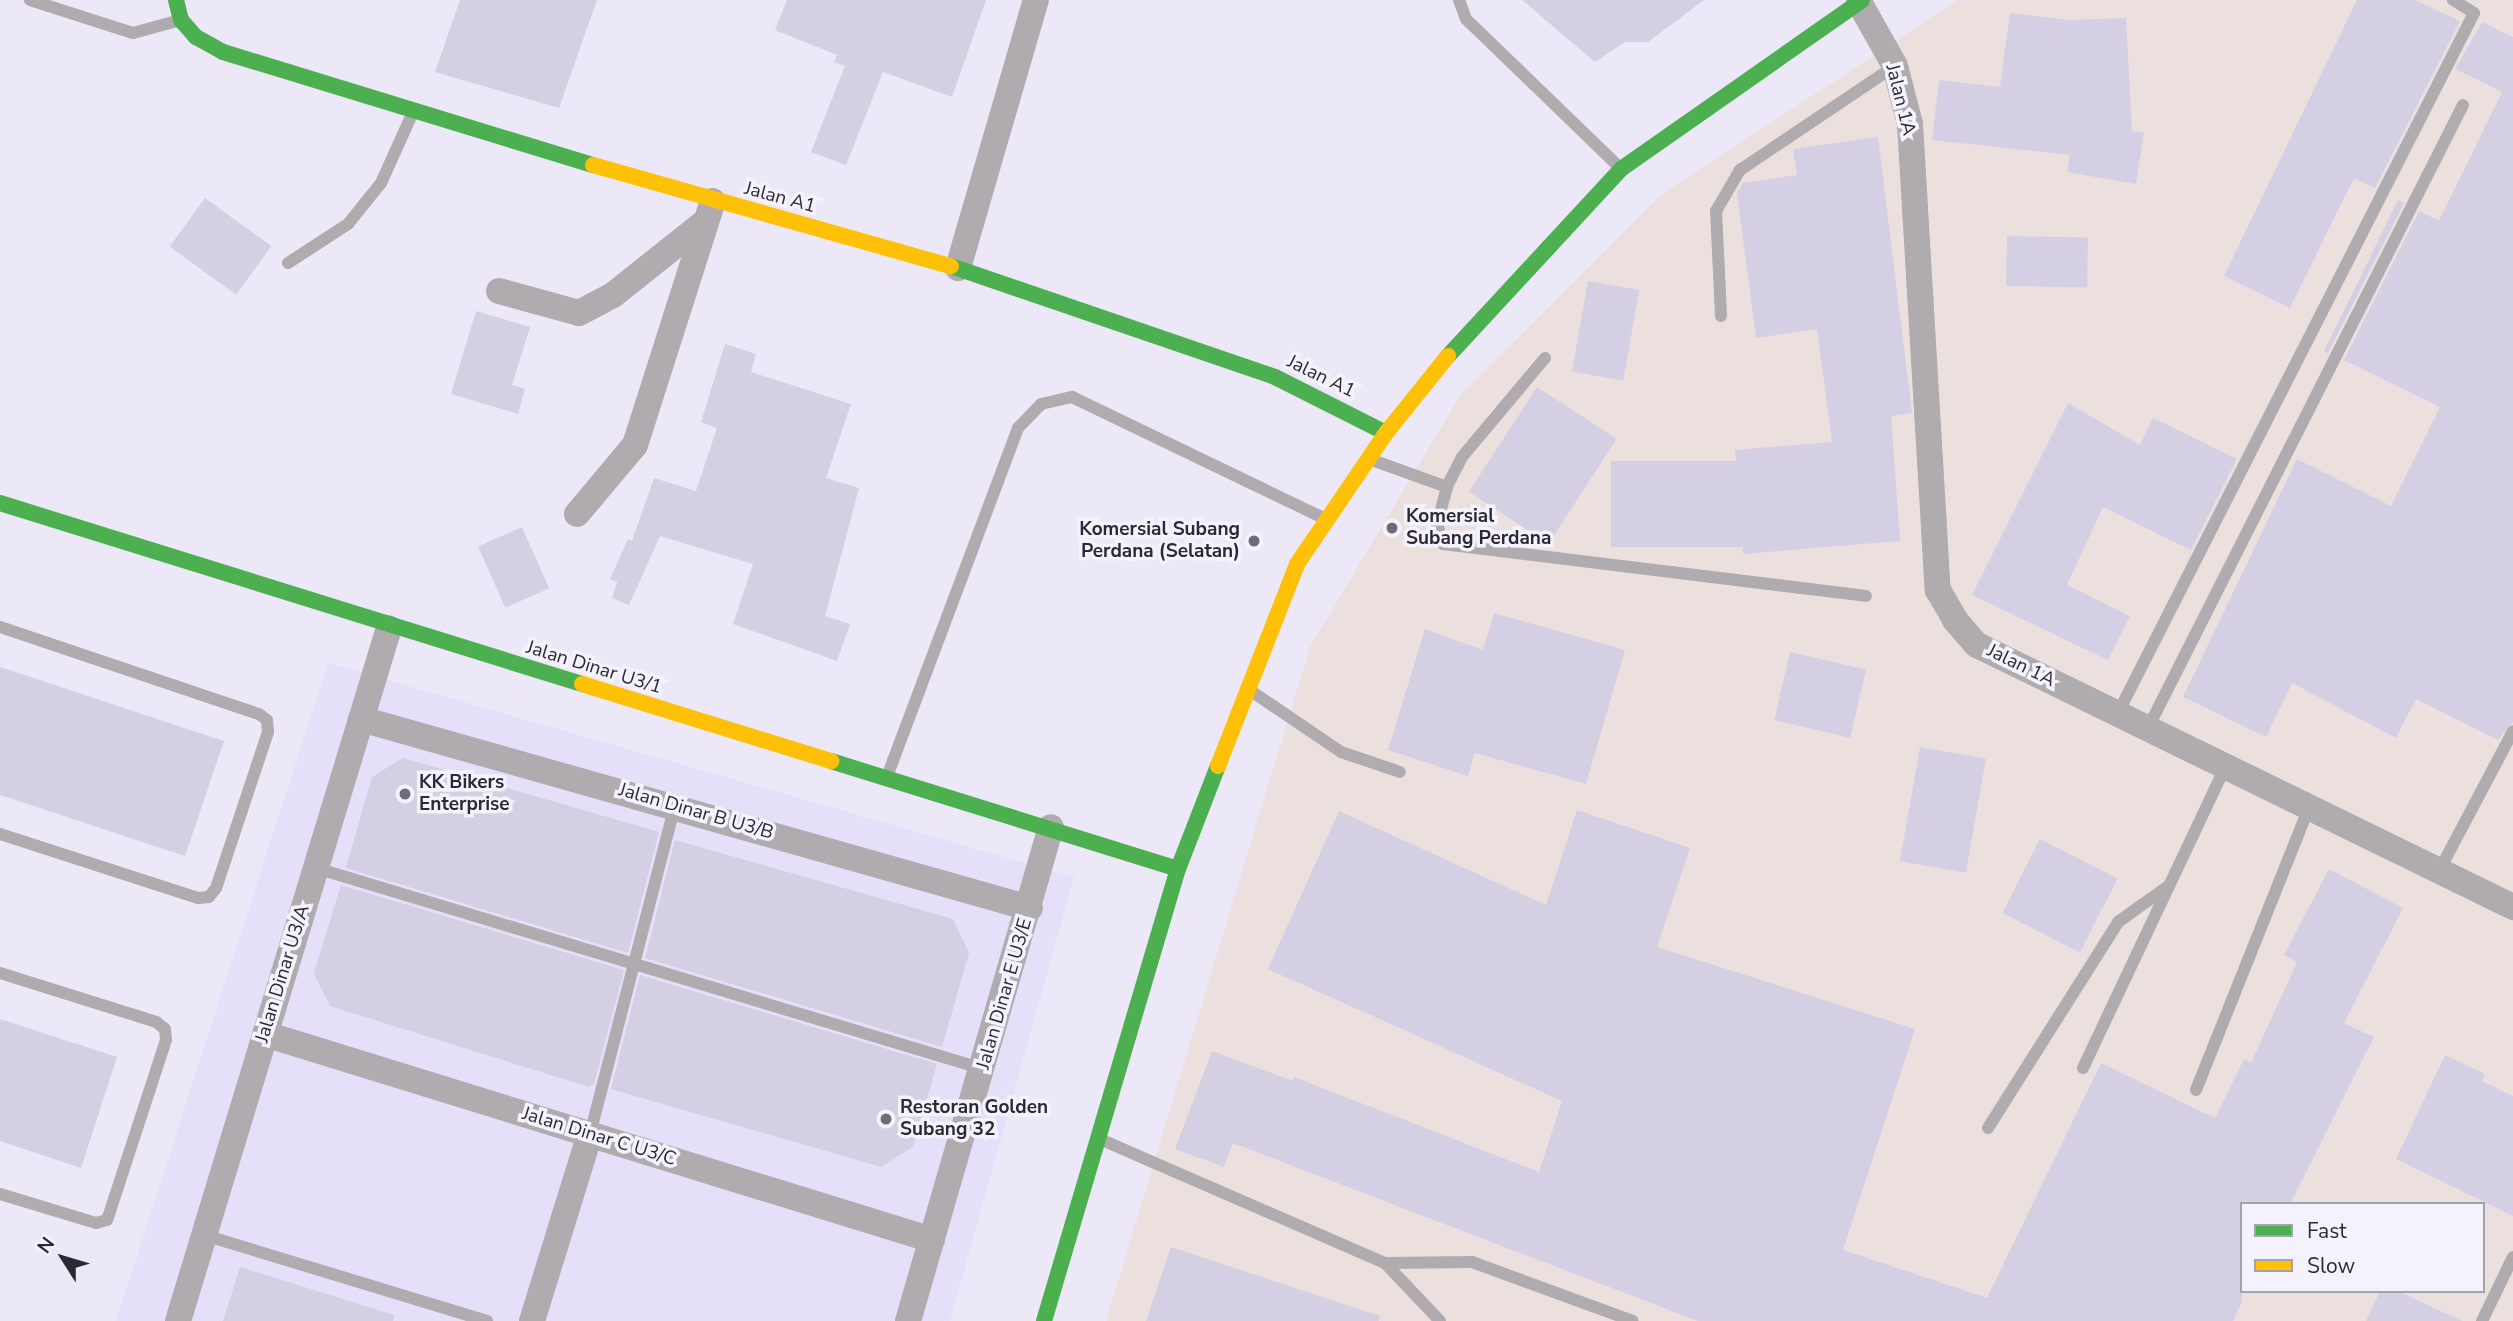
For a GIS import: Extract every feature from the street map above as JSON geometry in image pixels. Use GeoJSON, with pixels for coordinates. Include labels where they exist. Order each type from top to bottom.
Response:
{"type":"FeatureCollection","features":[{"type":"Feature","properties":{"kind":"street"},"geometry":{"type":"LineString","coordinates":[[176,0],[181,20]]}},
{"type":"Feature","properties":{"kind":"street"},"geometry":{"type":"LineString","coordinates":[[958,268],[1036,0]]}},
{"type":"Feature","properties":{"kind":"street"},"geometry":{"type":"LineString","coordinates":[[1044,1321],[1178,869],[1245,687],[1297,564],[1386,433],[1477,320],[1621,169],[1861,1]]}},
{"type":"Feature","properties":{"kind":"street","name":"Jalan 1A"},"geometry":{"type":"LineString","coordinates":[[1861,1],[1895,66],[1910,124],[1938,590],[1955,620],[1977,645],[2513,907]]}},
{"type":"Feature","properties":{"kind":"street","name":"Jalan A1"},"geometry":{"type":"LineString","coordinates":[[181,20],[197,37],[223,52],[414,110],[709,211],[958,268],[1275,377],[1386,433]]}},
{"type":"Feature","properties":{"kind":"street"},"geometry":{"type":"LineString","coordinates":[[499,291],[579,313],[613,295],[709,211]]}},
{"type":"Feature","properties":{"kind":"street"},"geometry":{"type":"LineString","coordinates":[[577,514],[635,445],[709,211]]}},
{"type":"Feature","properties":{"kind":"street","name":"Jalan Dinar U3/1"},"geometry":{"type":"LineString","coordinates":[[0,503],[389,628],[1051,827],[1178,869]]}},
{"type":"Feature","properties":{"kind":"street","name":"Jalan Dinar U3/A"},"geometry":{"type":"LineString","coordinates":[[178,1321],[389,628]]}},
{"type":"Feature","properties":{"kind":"street","name":"Jalan Dinar B U3/B"},"geometry":{"type":"LineString","coordinates":[[361,719],[1030,908]]}},
{"type":"Feature","properties":{"kind":"street","name":"Jalan Dinar E U3/E"},"geometry":{"type":"LineString","coordinates":[[908,1321],[984,1069],[1051,827]]}},
{"type":"Feature","properties":{"kind":"street","name":"Jalan Dinar C U3/C"},"geometry":{"type":"LineString","coordinates":[[265,1034],[932,1240]]}},
{"type":"Feature","properties":{"kind":"street"},"geometry":{"type":"LineString","coordinates":[[532,1321],[590,1135]]}},
{"type":"Feature","properties":{"kind":"lane"},"geometry":{"type":"LineString","coordinates":[[30,0],[133,33],[181,20]]}},
{"type":"Feature","properties":{"kind":"lane"},"geometry":{"type":"LineString","coordinates":[[1459,0],[1466,19],[1621,169]]}},
{"type":"Feature","properties":{"kind":"lane"},"geometry":{"type":"LineString","coordinates":[[2118,713],[2474,13],[2453,0]]}},
{"type":"Feature","properties":{"kind":"lane"},"geometry":{"type":"LineString","coordinates":[[1721,316],[1716,211],[1740,170],[1895,66]]}},
{"type":"Feature","properties":{"kind":"lane"},"geometry":{"type":"LineString","coordinates":[[2148,728],[2463,105]]}},
{"type":"Feature","properties":{"kind":"lane"},"geometry":{"type":"LineString","coordinates":[[288,263],[348,224],[381,183],[414,110]]}},
{"type":"Feature","properties":{"kind":"lane"},"geometry":{"type":"LineString","coordinates":[[1545,358],[1487,422],[1447,487],[1438,535],[1453,548],[1867,596]]}},
{"type":"Feature","properties":{"kind":"lane"},"geometry":{"type":"LineString","coordinates":[[887,778],[1018,428],[1041,404],[1072,397],[1327,520]]}},
{"type":"Feature","properties":{"kind":"lane"},"geometry":{"type":"LineString","coordinates":[[1368,458],[1447,487]]}},
{"type":"Feature","properties":{"kind":"lane"},"geometry":{"type":"LineString","coordinates":[[0,627],[259,713],[267,720],[268,732],[216,888],[209,897],[198,898],[0,834]]}},
{"type":"Feature","properties":{"kind":"lane"},"geometry":{"type":"LineString","coordinates":[[1245,687],[1341,752],[1400,772]]}},
{"type":"Feature","properties":{"kind":"lane"},"geometry":{"type":"LineString","coordinates":[[2439,871],[2513,731]]}},
{"type":"Feature","properties":{"kind":"lane"},"geometry":{"type":"LineString","coordinates":[[2083,1068],[2227,766]]}},
{"type":"Feature","properties":{"kind":"lane"},"geometry":{"type":"LineString","coordinates":[[590,1135],[675,806]]}},
{"type":"Feature","properties":{"kind":"lane"},"geometry":{"type":"LineString","coordinates":[[2196,1090],[2309,807]]}},
{"type":"Feature","properties":{"kind":"lane"},"geometry":{"type":"LineString","coordinates":[[316,868],[984,1069]]}},
{"type":"Feature","properties":{"kind":"lane"},"geometry":{"type":"LineString","coordinates":[[1988,1128],[2118,922],[2170,885]]}},
{"type":"Feature","properties":{"kind":"lane"},"geometry":{"type":"LineString","coordinates":[[0,973],[156,1022],[165,1029],[166,1040],[107,1220],[96,1223],[0,1194]]}},
{"type":"Feature","properties":{"kind":"lane"},"geometry":{"type":"LineString","coordinates":[[1098,1138],[1385,1263],[1440,1321]]}},
{"type":"Feature","properties":{"kind":"lane"},"geometry":{"type":"LineString","coordinates":[[204,1235],[487,1321]]}},
{"type":"Feature","properties":{"kind":"lane"},"geometry":{"type":"LineString","coordinates":[[2482,1321],[2513,1257]]}},
{"type":"Feature","properties":{"kind":"lane"},"geometry":{"type":"LineString","coordinates":[[1385,1263],[1472,1262],[1633,1321]]}},
{"type":"Feature","properties":{"kind":"shaded area"},"geometry":{"type":"Polygon","coordinates":[[[1958,0],[2513,0],[2513,1321],[1106,1321],[1310,647],[1461,394],[1661,195],[1958,0]]]}},
{"type":"Feature","properties":{"kind":"shaded area"},"geometry":{"type":"Polygon","coordinates":[[[328,663],[1074,877],[950,1321],[116,1321],[328,663]]]}},
{"type":"Feature","properties":{"kind":"building"},"geometry":{"type":"Polygon","coordinates":[[[460,0],[597,0],[559,108],[435,72],[460,0]]]}},
{"type":"Feature","properties":{"kind":"building"},"geometry":{"type":"Polygon","coordinates":[[[787,0],[986,0],[952,97],[883,72],[846,165],[811,152],[845,66],[834,62],[837,55],[775,30],[787,0]]]}},
{"type":"Feature","properties":{"kind":"building"},"geometry":{"type":"Polygon","coordinates":[[[1522,0],[1704,0],[1648,42],[1625,42],[1595,62],[1522,0]]]}},
{"type":"Feature","properties":{"kind":"building"},"geometry":{"type":"Polygon","coordinates":[[[2357,0],[2415,0],[2460,21],[2375,188],[2354,178],[2290,308],[2224,276],[2357,0]]]}},
{"type":"Feature","properties":{"kind":"building"},"geometry":{"type":"Polygon","coordinates":[[[2010,13],[2069,20],[2126,18],[2132,131],[2144,133],[2136,184],[2067,172],[2070,155],[1932,140],[1939,80],[2000,87],[2010,13]]]}},
{"type":"Feature","properties":{"kind":"building"},"geometry":{"type":"Polygon","coordinates":[[[2482,22],[2513,37],[2513,722],[2498,740],[2416,699],[2396,738],[2292,683],[2266,737],[2183,697],[2297,459],[2391,506],[2440,407],[2344,360],[2419,211],[2439,221],[2502,92],[2455,69],[2482,22]]]}},
{"type":"Feature","properties":{"kind":"building"},"geometry":{"type":"Polygon","coordinates":[[[1878,137],[1912,413],[1891,416],[1900,541],[1743,554],[1743,547],[1611,547],[1611,461],[1736,461],[1735,450],[1832,442],[1817,329],[1756,338],[1737,193],[1743,183],[1797,175],[1793,149],[1878,137]]]}},
{"type":"Feature","properties":{"kind":"building"},"geometry":{"type":"Polygon","coordinates":[[[205,198],[271,246],[236,295],[170,247],[205,198]]]}},
{"type":"Feature","properties":{"kind":"building"},"geometry":{"type":"Polygon","coordinates":[[[2398,200],[2404,203],[2328,353],[2324,351],[2398,200]]]}},
{"type":"Feature","properties":{"kind":"building"},"geometry":{"type":"Polygon","coordinates":[[[2007,236],[2088,237],[2087,287],[2006,286],[2007,236]]]}},
{"type":"Feature","properties":{"kind":"building"},"geometry":{"type":"Polygon","coordinates":[[[1588,281],[1639,290],[1623,381],[1572,372],[1588,281]]]}},
{"type":"Feature","properties":{"kind":"building"},"geometry":{"type":"Polygon","coordinates":[[[476,311],[530,327],[512,385],[525,389],[518,414],[451,394],[476,311]]]}},
{"type":"Feature","properties":{"kind":"building"},"geometry":{"type":"Polygon","coordinates":[[[725,344],[756,354],[751,372],[851,404],[826,478],[859,488],[825,616],[850,624],[837,661],[733,624],[753,564],[660,536],[629,605],[612,598],[617,582],[610,579],[628,539],[632,541],[654,478],[696,491],[717,428],[701,422],[725,344]]]}},
{"type":"Feature","properties":{"kind":"building"},"geometry":{"type":"Polygon","coordinates":[[[1537,387],[1617,439],[1549,544],[1469,492],[1537,387]]]}},
{"type":"Feature","properties":{"kind":"building"},"geometry":{"type":"Polygon","coordinates":[[[2068,403],[2140,445],[2153,418],[2237,459],[2191,550],[2103,507],[2067,585],[2130,616],[2108,660],[1972,595],[2068,403]]]}},
{"type":"Feature","properties":{"kind":"building"},"geometry":{"type":"Polygon","coordinates":[[[522,527],[549,588],[505,608],[478,547],[522,527]]]}},
{"type":"Feature","properties":{"kind":"building"},"geometry":{"type":"Polygon","coordinates":[[[1494,613],[1625,650],[1586,784],[1475,753],[1468,776],[1388,750],[1425,629],[1483,650],[1494,613]]]}},
{"type":"Feature","properties":{"kind":"building"},"geometry":{"type":"Polygon","coordinates":[[[1790,652],[1866,670],[1850,738],[1774,720],[1790,652]]]}},
{"type":"Feature","properties":{"kind":"building"},"geometry":{"type":"Polygon","coordinates":[[[0,667],[224,741],[185,856],[0,795],[0,667]]]}},
{"type":"Feature","properties":{"kind":"building"},"geometry":{"type":"Polygon","coordinates":[[[1920,747],[1986,759],[1966,873],[1900,861],[1920,747]]]}},
{"type":"Feature","properties":{"kind":"building"},"geometry":{"type":"Polygon","coordinates":[[[403,758],[659,832],[628,953],[346,868],[372,777],[403,758]]]}},
{"type":"Feature","properties":{"kind":"building"},"geometry":{"type":"Polygon","coordinates":[[[1577,810],[1690,848],[1657,947],[1915,1029],[1843,1250],[1987,1298],[2101,1063],[2215,1118],[2244,1059],[2251,1063],[2297,962],[2284,955],[2329,869],[2403,908],[2344,1023],[2374,1037],[2291,1202],[2240,1202],[2242,1302],[2233,1321],[1698,1321],[1233,1143],[1224,1167],[1175,1149],[1212,1051],[1293,1081],[1294,1077],[1539,1172],[1562,1101],[1268,969],[1339,811],[1546,905],[1577,810]]]}},
{"type":"Feature","properties":{"kind":"building"},"geometry":{"type":"Polygon","coordinates":[[[2040,839],[2118,878],[2080,952],[2002,913],[2040,839]]]}},
{"type":"Feature","properties":{"kind":"building"},"geometry":{"type":"Polygon","coordinates":[[[675,840],[953,919],[969,953],[942,1047],[645,958],[675,840]]]}},
{"type":"Feature","properties":{"kind":"building"},"geometry":{"type":"Polygon","coordinates":[[[341,885],[624,970],[594,1084],[589,1087],[330,1006],[314,973],[341,885]]]}},
{"type":"Feature","properties":{"kind":"building"},"geometry":{"type":"Polygon","coordinates":[[[640,975],[937,1064],[913,1147],[881,1167],[611,1089],[640,975]]]}},
{"type":"Feature","properties":{"kind":"building"},"geometry":{"type":"Polygon","coordinates":[[[0,1019],[117,1057],[81,1168],[0,1141],[0,1019]]]}},
{"type":"Feature","properties":{"kind":"building"},"geometry":{"type":"Polygon","coordinates":[[[2445,1055],[2485,1074],[2482,1081],[2513,1096],[2513,1216],[2396,1159],[2445,1055]]]}},
{"type":"Feature","properties":{"kind":"building"},"geometry":{"type":"Polygon","coordinates":[[[1171,1247],[1380,1316],[1379,1321],[1146,1321],[1171,1247]]]}},
{"type":"Feature","properties":{"kind":"building"},"geometry":{"type":"Polygon","coordinates":[[[240,1267],[394,1315],[393,1321],[223,1321],[240,1267]]]}},
{"type":"Feature","properties":{"kind":"building"},"geometry":{"type":"Polygon","coordinates":[[[2379,1293],[2402,1293],[2462,1321],[2366,1321],[2379,1293]]]}},
{"type":"Feature","properties":{"kind":"traffic: fast"},"geometry":{"type":"LineString","coordinates":[[176,0],[181,20],[196,37],[223,52],[593,165]]}},
{"type":"Feature","properties":{"kind":"traffic: fast"},"geometry":{"type":"LineString","coordinates":[[1448,356],[1621,169],[1862,0]]}},
{"type":"Feature","properties":{"kind":"traffic: fast"},"geometry":{"type":"LineString","coordinates":[[951,266],[1275,377],[1386,433]]}},
{"type":"Feature","properties":{"kind":"traffic: fast"},"geometry":{"type":"LineString","coordinates":[[0,503],[582,684]]}},
{"type":"Feature","properties":{"kind":"traffic: fast"},"geometry":{"type":"LineString","coordinates":[[831,761],[1178,869]]}},
{"type":"Feature","properties":{"kind":"traffic: fast"},"geometry":{"type":"LineString","coordinates":[[1044,1321],[1178,869],[1218,766]]}},
{"type":"Feature","properties":{"kind":"traffic: slow"},"geometry":{"type":"LineString","coordinates":[[593,165],[951,266]]}},
{"type":"Feature","properties":{"kind":"traffic: slow"},"geometry":{"type":"LineString","coordinates":[[1218,766],[1297,564],[1386,433],[1448,356]]}},
{"type":"Feature","properties":{"kind":"traffic: slow"},"geometry":{"type":"LineString","coordinates":[[582,684],[831,761]]}},
{"type":"Feature","properties":{"kind":"place","name":"Komersial Subang Perdana"},"geometry":{"type":"Point","coordinates":[1392,528]}},
{"type":"Feature","properties":{"kind":"place","name":"Komersial Subang Perdana (Selatan)"},"geometry":{"type":"Point","coordinates":[1254,541]}},
{"type":"Feature","properties":{"kind":"place","name":"KK Bikers Enterprise"},"geometry":{"type":"Point","coordinates":[405,794]}},
{"type":"Feature","properties":{"kind":"place","name":"Restoran Golden Subang 32"},"geometry":{"type":"Point","coordinates":[886,1119]}}]}
